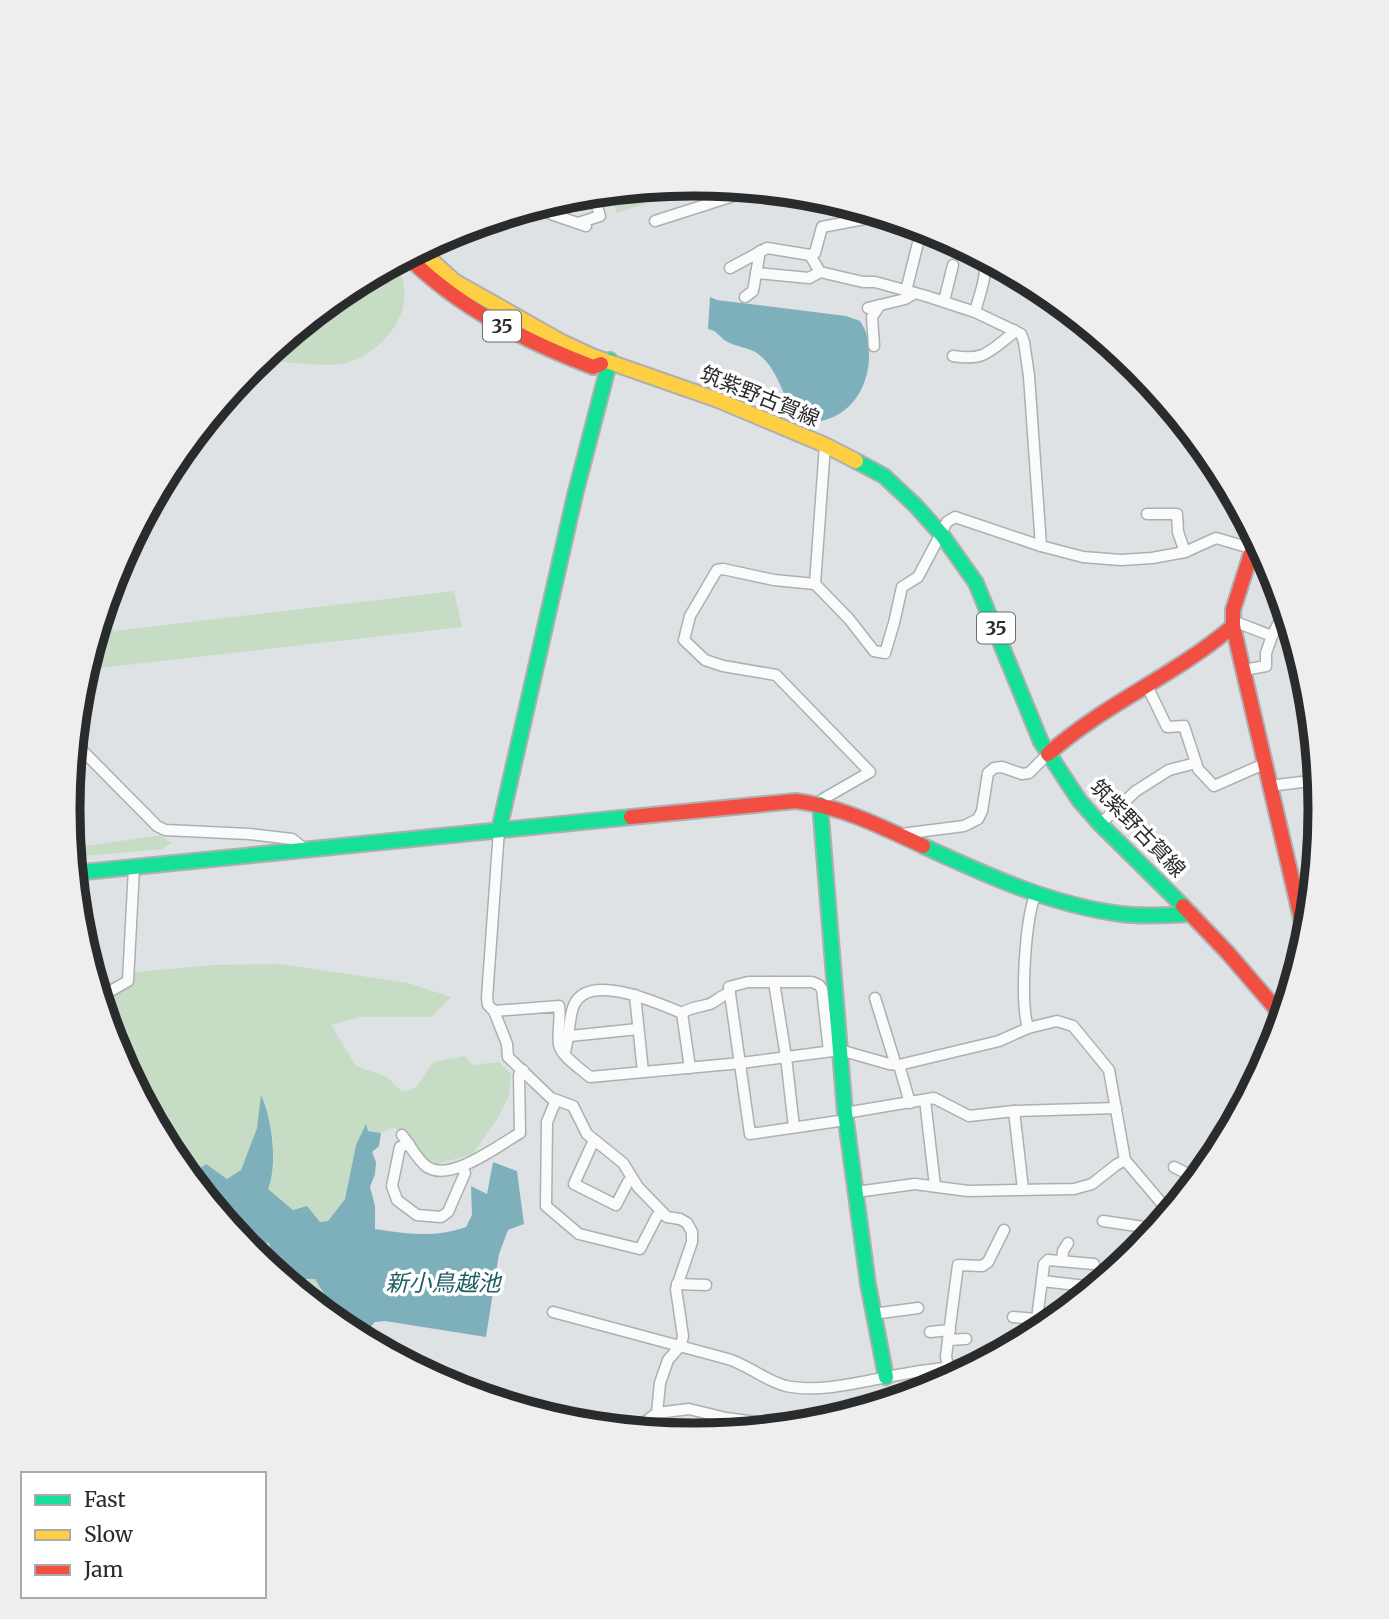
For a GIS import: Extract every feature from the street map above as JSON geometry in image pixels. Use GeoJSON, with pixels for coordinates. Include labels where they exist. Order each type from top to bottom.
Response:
{"type":"FeatureCollection","features":[{"type":"Feature","properties":{"kind":"street"},"geometry":{"type":"LineString","coordinates":[[655,221],[729,197]]}},
{"type":"Feature","properties":{"kind":"street"},"geometry":{"type":"LineString","coordinates":[[551,213],[582,225],[600,216],[596,204]]}},
{"type":"Feature","properties":{"kind":"street"},"geometry":{"type":"LineString","coordinates":[[730,268],[767,248],[810,255],[815,253],[822,227],[863,219]]}},
{"type":"Feature","properties":{"kind":"street"},"geometry":{"type":"LineString","coordinates":[[868,308],[905,299],[911,292],[920,239]]}},
{"type":"Feature","properties":{"kind":"street"},"geometry":{"type":"LineString","coordinates":[[745,297],[753,292],[760,251]]}},
{"type":"Feature","properties":{"kind":"street"},"geometry":{"type":"LineString","coordinates":[[810,255],[820,272]]}},
{"type":"Feature","properties":{"kind":"street","name":"筑紫野古賀線"},"geometry":{"type":"LineString","coordinates":[[428,257],[454,281],[562,342],[592,356],[610,360],[718,400],[825,445],[884,477],[915,505],[942,535],[976,583],[997,630],[1032,724],[1048,754],[1079,800],[1228,953],[1276,1008]]}},
{"type":"Feature","properties":{"kind":"street","name":"筑紫野古賀線"},"geometry":{"type":"LineString","coordinates":[[414,264],[439,286],[502,327],[593,367],[610,360]]}},
{"type":"Feature","properties":{"kind":"street"},"geometry":{"type":"LineString","coordinates":[[944,302],[953,265]]}},
{"type":"Feature","properties":{"kind":"street"},"geometry":{"type":"LineString","coordinates":[[975,312],[985,269]]}},
{"type":"Feature","properties":{"kind":"street"},"geometry":{"type":"LineString","coordinates":[[757,273],[809,278],[820,272],[863,282],[875,282],[975,312],[1021,334],[1027,358],[1041,546]]}},
{"type":"Feature","properties":{"kind":"street"},"geometry":{"type":"LineString","coordinates":[[874,346],[872,317],[880,305]]}},
{"type":"Feature","properties":{"kind":"street"},"geometry":{"type":"LineString","coordinates":[[953,356],[973,359],[980,357],[1013,334],[1014,330]]}},
{"type":"Feature","properties":{"kind":"street"},"geometry":{"type":"LineString","coordinates":[[610,360],[575,495],[499,830],[486,998],[507,1044],[508,1058],[551,1098],[573,1107],[587,1134],[623,1163],[634,1180],[667,1217],[687,1223],[692,1232],[692,1242],[677,1284],[683,1336],[681,1345],[671,1355],[660,1383],[657,1413]]}},
{"type":"Feature","properties":{"kind":"street"},"geometry":{"type":"LineString","coordinates":[[815,584],[825,445]]}},
{"type":"Feature","properties":{"kind":"street"},"geometry":{"type":"LineString","coordinates":[[1147,514],[1177,514],[1178,532],[1185,552]]}},
{"type":"Feature","properties":{"kind":"street"},"geometry":{"type":"LineString","coordinates":[[834,1050],[820,804],[823,799],[870,772],[776,675],[740,670],[705,660],[684,640],[690,616],[717,570],[815,584],[874,651],[885,653],[902,587],[918,578],[947,522],[955,517],[1041,546],[1083,556],[1121,560],[1185,552],[1216,538],[1248,545]]}},
{"type":"Feature","properties":{"kind":"street"},"geometry":{"type":"LineString","coordinates":[[1254,557],[1236,598],[1233,623],[1269,786],[1302,894]]}},
{"type":"Feature","properties":{"kind":"street"},"geometry":{"type":"LineString","coordinates":[[1244,670],[1266,666],[1266,653],[1279,622]]}},
{"type":"Feature","properties":{"kind":"street"},"geometry":{"type":"LineString","coordinates":[[897,835],[964,826],[978,819],[982,811],[988,773],[994,768],[1002,767],[1022,774],[1029,773],[1058,744],[1190,659],[1233,623]]}},
{"type":"Feature","properties":{"kind":"street"},"geometry":{"type":"LineString","coordinates":[[1233,623],[1272,636]]}},
{"type":"Feature","properties":{"kind":"street"},"geometry":{"type":"LineString","coordinates":[[1147,686],[1167,727],[1184,726],[1198,769],[1214,786],[1264,764]]}},
{"type":"Feature","properties":{"kind":"street"},"geometry":{"type":"LineString","coordinates":[[84,752],[157,826],[165,830],[292,839],[306,850]]}},
{"type":"Feature","properties":{"kind":"street"},"geometry":{"type":"LineString","coordinates":[[1100,824],[1136,791],[1169,770],[1196,763]]}},
{"type":"Feature","properties":{"kind":"street"},"geometry":{"type":"LineString","coordinates":[[1269,786],[1307,781]]}},
{"type":"Feature","properties":{"kind":"street"},"geometry":{"type":"LineString","coordinates":[[84,872],[796,801],[846,811],[1004,883],[1036,893],[1120,914],[1191,914]]}},
{"type":"Feature","properties":{"kind":"street"},"geometry":{"type":"LineString","coordinates":[[108,992],[128,981],[134,869]]}},
{"type":"Feature","properties":{"kind":"street"},"geometry":{"type":"LineString","coordinates":[[1028,1028],[1025,987],[1028,925],[1036,893]]}},
{"type":"Feature","properties":{"kind":"street"},"geometry":{"type":"LineString","coordinates":[[774,982],[794,1127]]}},
{"type":"Feature","properties":{"kind":"street"},"geometry":{"type":"LineString","coordinates":[[886,1377],[873,1314],[845,1116],[822,989],[812,982],[774,982],[729,987],[750,1134],[794,1127],[845,1116],[934,1098],[969,1116],[1014,1111],[1116,1108]]}},
{"type":"Feature","properties":{"kind":"street"},"geometry":{"type":"LineString","coordinates":[[564,1054],[570,1036],[574,1004],[587,992],[597,990],[635,995],[682,1013]]}},
{"type":"Feature","properties":{"kind":"street"},"geometry":{"type":"LineString","coordinates":[[682,1013],[690,1007],[712,1003],[720,995],[730,993]]}},
{"type":"Feature","properties":{"kind":"street"},"geometry":{"type":"LineString","coordinates":[[635,995],[643,1072]]}},
{"type":"Feature","properties":{"kind":"street"},"geometry":{"type":"LineString","coordinates":[[875,998],[910,1103]]}},
{"type":"Feature","properties":{"kind":"street"},"geometry":{"type":"LineString","coordinates":[[494,1011],[559,1006],[559,1044],[564,1054],[590,1077],[741,1063],[834,1050],[896,1065],[999,1041],[1028,1028],[1057,1021],[1073,1027],[1107,1065],[1125,1160],[1163,1205]]}},
{"type":"Feature","properties":{"kind":"street"},"geometry":{"type":"LineString","coordinates":[[682,1013],[690,1068]]}},
{"type":"Feature","properties":{"kind":"street"},"geometry":{"type":"LineString","coordinates":[[570,1036],[638,1029]]}},
{"type":"Feature","properties":{"kind":"street"},"geometry":{"type":"LineString","coordinates":[[462,1167],[464,1173],[448,1212],[441,1217],[417,1215],[397,1200],[392,1186],[400,1147],[406,1140],[426,1166],[438,1172],[462,1167],[520,1133],[519,1075],[523,1070]]}},
{"type":"Feature","properties":{"kind":"street"},"geometry":{"type":"LineString","coordinates":[[556,1100],[547,1122],[546,1206],[579,1234],[640,1249],[657,1216],[663,1213]]}},
{"type":"Feature","properties":{"kind":"street"},"geometry":{"type":"LineString","coordinates":[[925,1100],[935,1186]]}},
{"type":"Feature","properties":{"kind":"street"},"geometry":{"type":"LineString","coordinates":[[1014,1111],[1023,1189]]}},
{"type":"Feature","properties":{"kind":"street"},"geometry":{"type":"LineString","coordinates":[[594,1140],[573,1184],[616,1205],[628,1182],[634,1180]]}},
{"type":"Feature","properties":{"kind":"street"},"geometry":{"type":"LineString","coordinates":[[856,1192],[915,1184],[968,1191],[1083,1187],[1125,1160]]}},
{"type":"Feature","properties":{"kind":"street"},"geometry":{"type":"LineString","coordinates":[[1174,1167],[1188,1174]]}},
{"type":"Feature","properties":{"kind":"street"},"geometry":{"type":"LineString","coordinates":[[1103,1221],[1145,1226]]}},
{"type":"Feature","properties":{"kind":"street"},"geometry":{"type":"LineString","coordinates":[[553,1312],[741,1363],[783,1385],[850,1385],[948,1368],[946,1356],[958,1265],[982,1266],[988,1262],[1004,1230]]}},
{"type":"Feature","properties":{"kind":"street"},"geometry":{"type":"LineString","coordinates":[[1062,1261],[1063,1251],[1068,1243]]}},
{"type":"Feature","properties":{"kind":"street"},"geometry":{"type":"LineString","coordinates":[[1013,1317],[1037,1319],[1044,1264],[1048,1260],[1094,1264]]}},
{"type":"Feature","properties":{"kind":"street"},"geometry":{"type":"LineString","coordinates":[[1042,1281],[1082,1285]]}},
{"type":"Feature","properties":{"kind":"street"},"geometry":{"type":"LineString","coordinates":[[677,1284],[706,1285]]}},
{"type":"Feature","properties":{"kind":"street"},"geometry":{"type":"LineString","coordinates":[[873,1314],[918,1308]]}},
{"type":"Feature","properties":{"kind":"street"},"geometry":{"type":"LineString","coordinates":[[930,1332],[966,1339]]}},
{"type":"Feature","properties":{"kind":"street"},"geometry":{"type":"LineString","coordinates":[[930,1376],[932,1370]]}},
{"type":"Feature","properties":{"kind":"street"},"geometry":{"type":"LineString","coordinates":[[646,1421],[657,1413],[689,1409],[741,1421]]}},
{"type":"Feature","properties":{"kind":"green space"},"geometry":{"type":"Polygon","coordinates":[[[667,196],[617,213],[613,201],[667,196]]]}},
{"type":"Feature","properties":{"kind":"green space"},"geometry":{"type":"Polygon","coordinates":[[[400,272],[404,300],[396,324],[388,335],[369,353],[358,359],[346,363],[317,365],[275,361],[321,322],[353,299],[400,272]]]}},
{"type":"Feature","properties":{"kind":"green space"},"geometry":{"type":"Polygon","coordinates":[[[454,591],[462,627],[100,668],[98,663],[110,622],[114,631],[454,591]]]}},
{"type":"Feature","properties":{"kind":"green space"},"geometry":{"type":"Polygon","coordinates":[[[161,835],[171,843],[163,849],[83,856],[82,847],[161,835]]]}},
{"type":"Feature","properties":{"kind":"green space"},"geometry":{"type":"Polygon","coordinates":[[[281,964],[408,983],[451,997],[431,1017],[360,1017],[331,1025],[356,1066],[387,1077],[402,1092],[416,1087],[433,1062],[465,1056],[472,1065],[499,1062],[511,1074],[509,1095],[499,1116],[473,1154],[434,1165],[423,1161],[411,1141],[394,1127],[381,1133],[368,1131],[366,1125],[356,1145],[345,1199],[328,1221],[320,1222],[307,1206],[293,1210],[268,1189],[273,1168],[273,1142],[269,1117],[261,1097],[257,1128],[241,1170],[227,1179],[206,1164],[198,1170],[144,1081],[127,1044],[107,988],[136,972],[213,965],[281,964]]]}},
{"type":"Feature","properties":{"kind":"green space"},"geometry":{"type":"Polygon","coordinates":[[[251,1234],[269,1243],[315,1279],[330,1304],[251,1234]]]}},
{"type":"Feature","properties":{"kind":"water"},"geometry":{"type":"Polygon","coordinates":[[[710,297],[846,316],[860,321],[867,335],[869,363],[864,384],[853,402],[836,416],[822,421],[798,424],[795,422],[776,376],[764,359],[708,329],[710,297]]]}},
{"type":"Feature","properties":{"kind":"water","name":"新小鳥越池"},"geometry":{"type":"Polygon","coordinates":[[[261,1095],[268,1116],[273,1155],[268,1189],[293,1210],[307,1206],[320,1222],[328,1221],[345,1199],[356,1145],[366,1124],[368,1131],[381,1133],[379,1146],[372,1152],[376,1162],[370,1187],[375,1206],[375,1229],[432,1234],[466,1227],[472,1215],[471,1186],[487,1194],[493,1162],[517,1171],[524,1224],[508,1230],[499,1254],[486,1337],[385,1321],[375,1322],[368,1330],[330,1304],[315,1279],[300,1279],[273,1256],[269,1243],[258,1242],[198,1170],[206,1164],[227,1179],[241,1170],[257,1128],[261,1095]]]}},
{"type":"Feature","properties":{"kind":"traffic: fast"},"geometry":{"type":"LineString","coordinates":[[499,830],[575,495],[610,360]]}},
{"type":"Feature","properties":{"kind":"traffic: fast"},"geometry":{"type":"LineString","coordinates":[[856,461],[884,476],[942,535],[976,583],[1041,742],[1079,800],[1183,906]]}},
{"type":"Feature","properties":{"kind":"traffic: fast"},"geometry":{"type":"LineString","coordinates":[[820,804],[845,1113],[868,1284],[886,1377]]}},
{"type":"Feature","properties":{"kind":"traffic: fast"},"geometry":{"type":"LineString","coordinates":[[84,872],[631,817]]}},
{"type":"Feature","properties":{"kind":"traffic: fast"},"geometry":{"type":"LineString","coordinates":[[923,846],[995,878],[1069,904],[1130,915],[1191,914]]}},
{"type":"Feature","properties":{"kind":"traffic: slow"},"geometry":{"type":"LineString","coordinates":[[428,257],[454,281],[562,342],[592,356],[718,400],[825,445],[856,461]]}},
{"type":"Feature","properties":{"kind":"traffic: jam"},"geometry":{"type":"LineString","coordinates":[[415,263],[448,292],[518,334],[593,367],[601,364]]}},
{"type":"Feature","properties":{"kind":"traffic: jam"},"geometry":{"type":"LineString","coordinates":[[1251,552],[1233,610],[1233,626],[1300,912]]}},
{"type":"Feature","properties":{"kind":"traffic: jam"},"geometry":{"type":"LineString","coordinates":[[1048,754],[1093,720],[1188,660],[1233,626]]}},
{"type":"Feature","properties":{"kind":"traffic: jam"},"geometry":{"type":"LineString","coordinates":[[631,817],[796,801],[846,813],[923,846]]}},
{"type":"Feature","properties":{"kind":"traffic: jam"},"geometry":{"type":"LineString","coordinates":[[1183,906],[1276,1008]]}}]}
